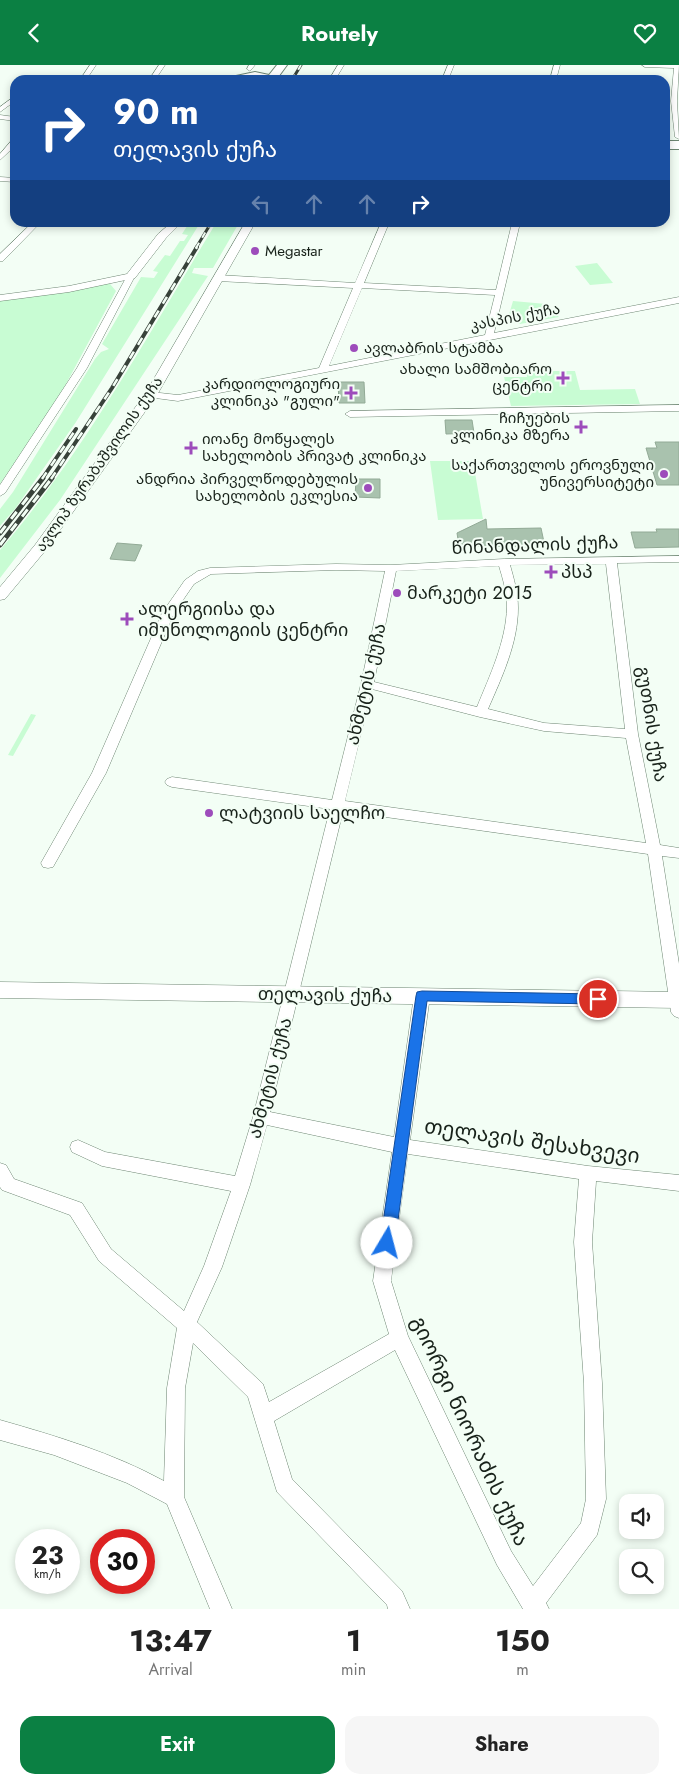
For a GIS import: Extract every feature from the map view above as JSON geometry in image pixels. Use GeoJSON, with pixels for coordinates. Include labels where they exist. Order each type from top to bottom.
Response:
{"type":"FeatureCollection","features":[{"type":"Feature","properties":{"kind":"main road"},"geometry":{"type":"LineString","coordinates":[[274,75],[282,65]]}},
{"type":"Feature","properties":{"kind":"main road"},"geometry":{"type":"LineString","coordinates":[[243,75],[253,66]]}},
{"type":"Feature","properties":{"kind":"street"},"geometry":{"type":"LineString","coordinates":[[645,65],[677,66],[679,137]]}},
{"type":"Feature","properties":{"kind":"street"},"geometry":{"type":"LineString","coordinates":[[0,110],[10,102]]}},
{"type":"Feature","properties":{"kind":"street"},"geometry":{"type":"LineString","coordinates":[[0,158],[3,150]]}},
{"type":"Feature","properties":{"kind":"street"},"geometry":{"type":"LineString","coordinates":[[0,259],[32,227]]}},
{"type":"Feature","properties":{"kind":"street"},"geometry":{"type":"LineString","coordinates":[[159,227],[162,236]]}},
{"type":"Feature","properties":{"kind":"street"},"geometry":{"type":"LineString","coordinates":[[0,493],[82,368],[131,276],[162,236],[172,227]]}},
{"type":"Feature","properties":{"kind":"street","name":"ავლიპ ზურაბაშვილის ქუჩა"},"geometry":{"type":"LineString","coordinates":[[0,596],[40,548],[151,395],[248,227]]}},
{"type":"Feature","properties":{"kind":"street"},"geometry":{"type":"LineString","coordinates":[[323,369],[383,227]]}},
{"type":"Feature","properties":{"kind":"street"},"geometry":{"type":"LineString","coordinates":[[489,337],[515,227]]}},
{"type":"Feature","properties":{"kind":"street"},"geometry":{"type":"LineString","coordinates":[[0,298],[69,289],[131,276]]}},
{"type":"Feature","properties":{"kind":"street"},"geometry":{"type":"LineString","coordinates":[[218,278],[500,293]]}},
{"type":"Feature","properties":{"kind":"street","name":"კასპის ქუჩა"},"geometry":{"type":"LineString","coordinates":[[151,395],[178,398],[679,300]]}},
{"type":"Feature","properties":{"kind":"street"},"geometry":{"type":"LineString","coordinates":[[350,414],[679,408]]}},
{"type":"Feature","properties":{"kind":"street","name":"წინანდალის ქუჩა"},"geometry":{"type":"LineString","coordinates":[[48,863],[99,773],[168,613],[180,591],[190,580],[200,574],[210,571],[336,567],[392,568],[504,562],[679,559]]}},
{"type":"Feature","properties":{"kind":"street","name":"გუთნის ქუჩა"},"geometry":{"type":"LineString","coordinates":[[611,560],[632,734],[654,849],[678,1004]]}},
{"type":"Feature","properties":{"kind":"street"},"geometry":{"type":"LineString","coordinates":[[480,713],[505,655],[512,614],[511,594],[504,562]]}},
{"type":"Feature","properties":{"kind":"street","name":"ახმეტის ქუჩა"},"geometry":{"type":"LineString","coordinates":[[174,1497],[176,1388],[187,1325],[213,1267],[241,1185],[261,1117],[367,684],[392,568]]}},
{"type":"Feature","properties":{"kind":"street"},"geometry":{"type":"LineString","coordinates":[[367,684],[480,713],[544,727],[632,734]]}},
{"type":"Feature","properties":{"kind":"street"},"geometry":{"type":"LineString","coordinates":[[172,782],[679,853]]}},
{"type":"Feature","properties":{"kind":"street","name":"თელავის ქუჩა"},"geometry":{"type":"LineString","coordinates":[[0,990],[422,996],[678,1004]]}},
{"type":"Feature","properties":{"kind":"street","name":"გიორგი ნიორაძის ქუჩა"},"geometry":{"type":"LineString","coordinates":[[422,996],[382,1281],[398,1338],[504,1558],[535,1606]]}},
{"type":"Feature","properties":{"kind":"street","name":"თელავის შესახვევი"},"geometry":{"type":"LineString","coordinates":[[261,1117],[400,1146],[588,1173],[679,1183]]}},
{"type":"Feature","properties":{"kind":"street"},"geometry":{"type":"LineString","coordinates":[[78,1147],[102,1159],[241,1185]]}},
{"type":"Feature","properties":{"kind":"street"},"geometry":{"type":"LineString","coordinates":[[0,1170],[8,1185],[76,1209],[105,1255],[187,1325],[256,1391],[284,1485],[395,1598],[399,1609]]}},
{"type":"Feature","properties":{"kind":"street"},"geometry":{"type":"LineString","coordinates":[[535,1606],[590,1529],[596,1499],[593,1383],[583,1242],[588,1173]]}},
{"type":"Feature","properties":{"kind":"street"},"geometry":{"type":"LineString","coordinates":[[264,1416],[398,1338]]}},
{"type":"Feature","properties":{"kind":"street"},"geometry":{"type":"LineString","coordinates":[[0,1430],[54,1445],[133,1475],[174,1497],[221,1609]]}},
{"type":"Feature","properties":{"kind":"green space"},"geometry":{"type":"Polygon","coordinates":[[[186,227],[198,227],[76,422],[15,509],[0,526],[0,509],[13,492],[95,359],[101,352],[109,349],[102,344],[141,277],[154,278],[158,272],[153,271],[165,255],[170,256],[180,241],[184,241],[188,235],[182,234],[186,227]]]}},
{"type":"Feature","properties":{"kind":"green space"},"geometry":{"type":"Polygon","coordinates":[[[214,227],[237,227],[213,268],[194,268],[192,273],[208,276],[60,500],[0,578],[0,550],[31,512],[88,433],[214,227]]]}},
{"type":"Feature","properties":{"kind":"green space"},"geometry":{"type":"Polygon","coordinates":[[[597,263],[613,283],[590,285],[575,266],[597,263]]]}},
{"type":"Feature","properties":{"kind":"green space"},"geometry":{"type":"Polygon","coordinates":[[[103,283],[110,284],[116,291],[59,397],[0,484],[0,300],[103,283]]]}},
{"type":"Feature","properties":{"kind":"green space"},"geometry":{"type":"Polygon","coordinates":[[[513,301],[546,304],[559,317],[520,324],[508,318],[513,301]]]}},
{"type":"Feature","properties":{"kind":"green space"},"geometry":{"type":"Polygon","coordinates":[[[526,371],[575,371],[580,390],[635,389],[640,404],[511,406],[504,377],[527,377],[526,371]]]}},
{"type":"Feature","properties":{"kind":"green space"},"geometry":{"type":"Polygon","coordinates":[[[430,461],[473,461],[483,519],[438,520],[430,461]]]}},
{"type":"Feature","properties":{"kind":"green space"},"geometry":{"type":"Polygon","coordinates":[[[31,714],[36,715],[13,756],[8,755],[31,714]]]}},
{"type":"Feature","properties":{"kind":"building","name":"კარდიოლოგიური კლინიკა \"გული\""},"geometry":{"type":"Polygon","coordinates":[[[338,382],[364,382],[365,403],[339,403],[338,382]]]}},
{"type":"Feature","properties":{"kind":"building"},"geometry":{"type":"Polygon","coordinates":[[[445,420],[472,420],[474,433],[446,434],[445,420]]]}},
{"type":"Feature","properties":{"kind":"building"},"geometry":{"type":"Polygon","coordinates":[[[655,442],[679,442],[679,485],[657,485],[646,448],[657,448],[655,442]]]}},
{"type":"Feature","properties":{"kind":"building","name":"ანდრია პირველწოდებულის სახელობის ეკლესია"},"geometry":{"type":"Polygon","coordinates":[[[356,479],[380,479],[380,498],[355,497],[356,479]]]}},
{"type":"Feature","properties":{"kind":"building"},"geometry":{"type":"Polygon","coordinates":[[[486,519],[487,529],[541,528],[545,547],[459,546],[457,533],[486,519]]]}},
{"type":"Feature","properties":{"kind":"building"},"geometry":{"type":"Polygon","coordinates":[[[656,529],[679,529],[679,547],[635,548],[631,532],[657,532],[656,529]]]}},
{"type":"Feature","properties":{"kind":"building"},"geometry":{"type":"Polygon","coordinates":[[[117,543],[142,545],[135,561],[110,559],[117,543]]]}},
{"type":"Feature","properties":{"kind":"railway"},"geometry":{"type":"LineString","coordinates":[[295,75],[301,65]]}},
{"type":"Feature","properties":{"kind":"railway"},"geometry":{"type":"LineString","coordinates":[[196,248],[209,227]]}},
{"type":"Feature","properties":{"kind":"railway"},"geometry":{"type":"LineString","coordinates":[[51,479],[112,388],[197,247]]}},
{"type":"Feature","properties":{"kind":"railway"},"geometry":{"type":"LineString","coordinates":[[42,479],[76,429]]}},
{"type":"Feature","properties":{"kind":"railway"},"geometry":{"type":"LineString","coordinates":[[0,533],[43,478]]}},
{"type":"Feature","properties":{"kind":"railway"},"geometry":{"type":"LineString","coordinates":[[0,545],[52,478]]}},
{"type":"Feature","properties":{"kind":"place","name":"Megastar"},"geometry":{"type":"Point","coordinates":[255,251]}},
{"type":"Feature","properties":{"kind":"place","name":"ავლაბრის სტამბა"},"geometry":{"type":"Point","coordinates":[354,348]}},
{"type":"Feature","properties":{"kind":"place","name":"ახალი სამშობიარო ცენტრი"},"geometry":{"type":"Point","coordinates":[563,378]}},
{"type":"Feature","properties":{"kind":"place","name":"კარდიოლოგიური კლინიკა \"გული\""},"geometry":{"type":"Point","coordinates":[351,393]}},
{"type":"Feature","properties":{"kind":"place","name":"ჩიჩუების კლინიკა მზერა"},"geometry":{"type":"Point","coordinates":[581,427]}},
{"type":"Feature","properties":{"kind":"place","name":"იოანე მოწყალეს სახელობის პრივატ კლინიკა"},"geometry":{"type":"Point","coordinates":[191,448]}},
{"type":"Feature","properties":{"kind":"place","name":"საქართველოს ეროვნული უნივერსიტეტი"},"geometry":{"type":"Point","coordinates":[664,474]}},
{"type":"Feature","properties":{"kind":"place","name":"ანდრია პირველწოდებულის სახელობის ეკლესია"},"geometry":{"type":"Point","coordinates":[368,488]}},
{"type":"Feature","properties":{"kind":"place","name":"პსპ"},"geometry":{"type":"Point","coordinates":[551,572]}},
{"type":"Feature","properties":{"kind":"place","name":"მარკეტი 2015"},"geometry":{"type":"Point","coordinates":[397,593]}},
{"type":"Feature","properties":{"kind":"place","name":"ალერგიისა და იმუნოლოგიის ცენტრი"},"geometry":{"type":"Point","coordinates":[127,619]}},
{"type":"Feature","properties":{"kind":"place","name":"ლატვიის საელჩო"},"geometry":{"type":"Point","coordinates":[209,813]}},
{"type":"Feature","properties":{"kind":"route"},"geometry":{"type":"LineString","coordinates":[[387,1243],[422,996],[598,999]]}}]}
